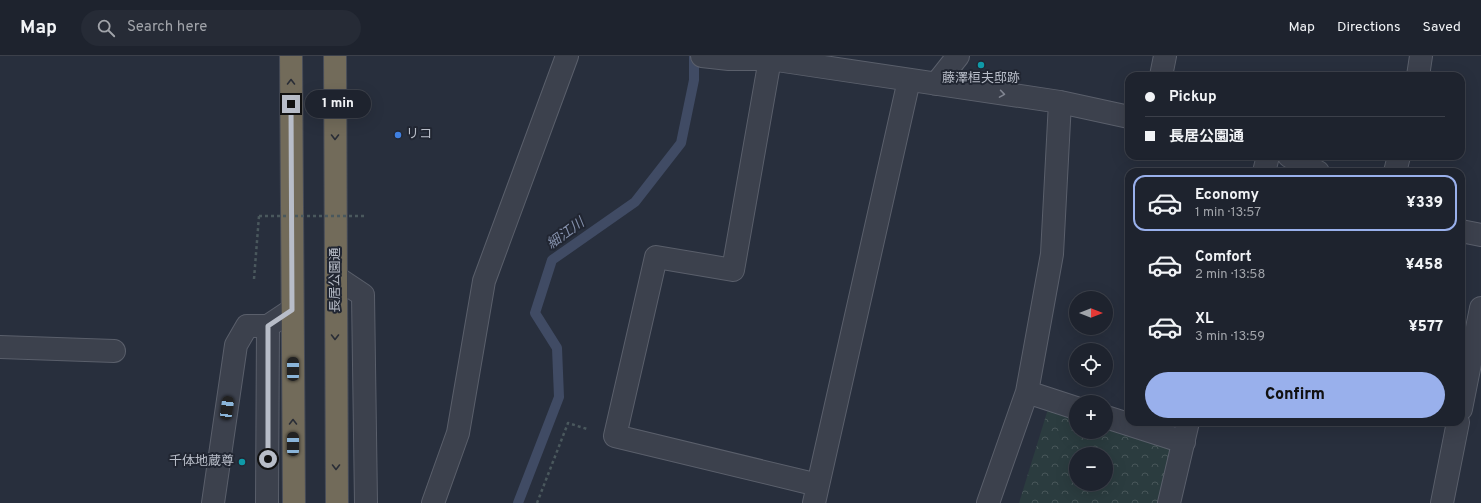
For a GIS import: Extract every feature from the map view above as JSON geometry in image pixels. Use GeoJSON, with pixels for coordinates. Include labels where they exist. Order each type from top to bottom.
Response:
{"type":"FeatureCollection","features":[{"type":"Feature","properties":{"kind":"highway"},"geometry":{"type":"LineString","coordinates":[[291,56],[294,503]]}},
{"type":"Feature","properties":{"kind":"highway","name":"長居公園通"},"geometry":{"type":"LineString","coordinates":[[335,56],[337,503]]}},
{"type":"Feature","properties":{"kind":"street"},"geometry":{"type":"LineString","coordinates":[[433,503],[458,433],[484,281],[567,56]]}},
{"type":"Feature","properties":{"kind":"street"},"geometry":{"type":"LineString","coordinates":[[703,56],[729,59],[770,59],[1060,102],[1125,116]]}},
{"type":"Feature","properties":{"kind":"street"},"geometry":{"type":"LineString","coordinates":[[936,84],[958,56]]}},
{"type":"Feature","properties":{"kind":"street"},"geometry":{"type":"LineString","coordinates":[[1162,72],[1165,56]]}},
{"type":"Feature","properties":{"kind":"street"},"geometry":{"type":"LineString","coordinates":[[1419,72],[1421,56]]}},
{"type":"Feature","properties":{"kind":"street"},"geometry":{"type":"LineString","coordinates":[[770,59],[733,270],[656,257],[615,436],[816,494],[909,80]]}},
{"type":"Feature","properties":{"kind":"street"},"geometry":{"type":"LineString","coordinates":[[988,503],[1027,392],[1052,254],[1060,102]]}},
{"type":"Feature","properties":{"kind":"street"},"geometry":{"type":"LineString","coordinates":[[1296,160],[1311,168]]}},
{"type":"Feature","properties":{"kind":"street"},"geometry":{"type":"LineString","coordinates":[[1465,232],[1481,235]]}},
{"type":"Feature","properties":{"kind":"street"},"geometry":{"type":"LineString","coordinates":[[336,277],[363,294],[366,503]]}},
{"type":"Feature","properties":{"kind":"street"},"geometry":{"type":"LineString","coordinates":[[1465,389],[1481,308]]}},
{"type":"Feature","properties":{"kind":"street"},"geometry":{"type":"LineString","coordinates":[[213,503],[236,345],[248,326],[268,326],[292,310]]}},
{"type":"Feature","properties":{"kind":"street"},"geometry":{"type":"LineString","coordinates":[[268,326],[268,503]]}},
{"type":"Feature","properties":{"kind":"street"},"geometry":{"type":"LineString","coordinates":[[0,347],[114,351]]}},
{"type":"Feature","properties":{"kind":"street"},"geometry":{"type":"LineString","coordinates":[[1027,392],[1069,406]]}},
{"type":"Feature","properties":{"kind":"street"},"geometry":{"type":"LineString","coordinates":[[1113,418],[1125,421]]}},
{"type":"Feature","properties":{"kind":"street"},"geometry":{"type":"LineString","coordinates":[[1154,426],[1186,432],[1169,503]]}},
{"type":"Feature","properties":{"kind":"street"},"geometry":{"type":"LineString","coordinates":[[1442,503],[1457,426]]}},
{"type":"Feature","properties":{"kind":"path"},"geometry":{"type":"LineString","coordinates":[[254,279],[259,216],[364,216]]}},
{"type":"Feature","properties":{"kind":"path"},"geometry":{"type":"LineString","coordinates":[[537,503],[568,423],[615,436]]}},
{"type":"Feature","properties":{"kind":"green space"},"geometry":{"type":"Polygon","coordinates":[[[1048,409],[1069,415],[1069,439],[1113,439],[1113,427],[1178,446],[1166,503],[1019,503],[1048,409]]]}},
{"type":"Feature","properties":{"kind":"waterway","name":"細江川"},"geometry":{"type":"LineString","coordinates":[[518,503],[559,397],[557,348],[535,313],[552,260],[635,202],[681,143],[694,80],[694,56]]}},
{"type":"Feature","properties":{"kind":"place","name":"藤澤桓夫邸跡"},"geometry":{"type":"Point","coordinates":[981,65]}},
{"type":"Feature","properties":{"kind":"place","name":"リコ"},"geometry":{"type":"Point","coordinates":[398,135]}},
{"type":"Feature","properties":{"kind":"place","name":"千体地蔵尊"},"geometry":{"type":"Point","coordinates":[242,462]}},
{"type":"Feature","properties":{"kind":"route"},"geometry":{"type":"LineString","coordinates":[[268,459],[268,326],[292,310],[291,104]]}}]}
